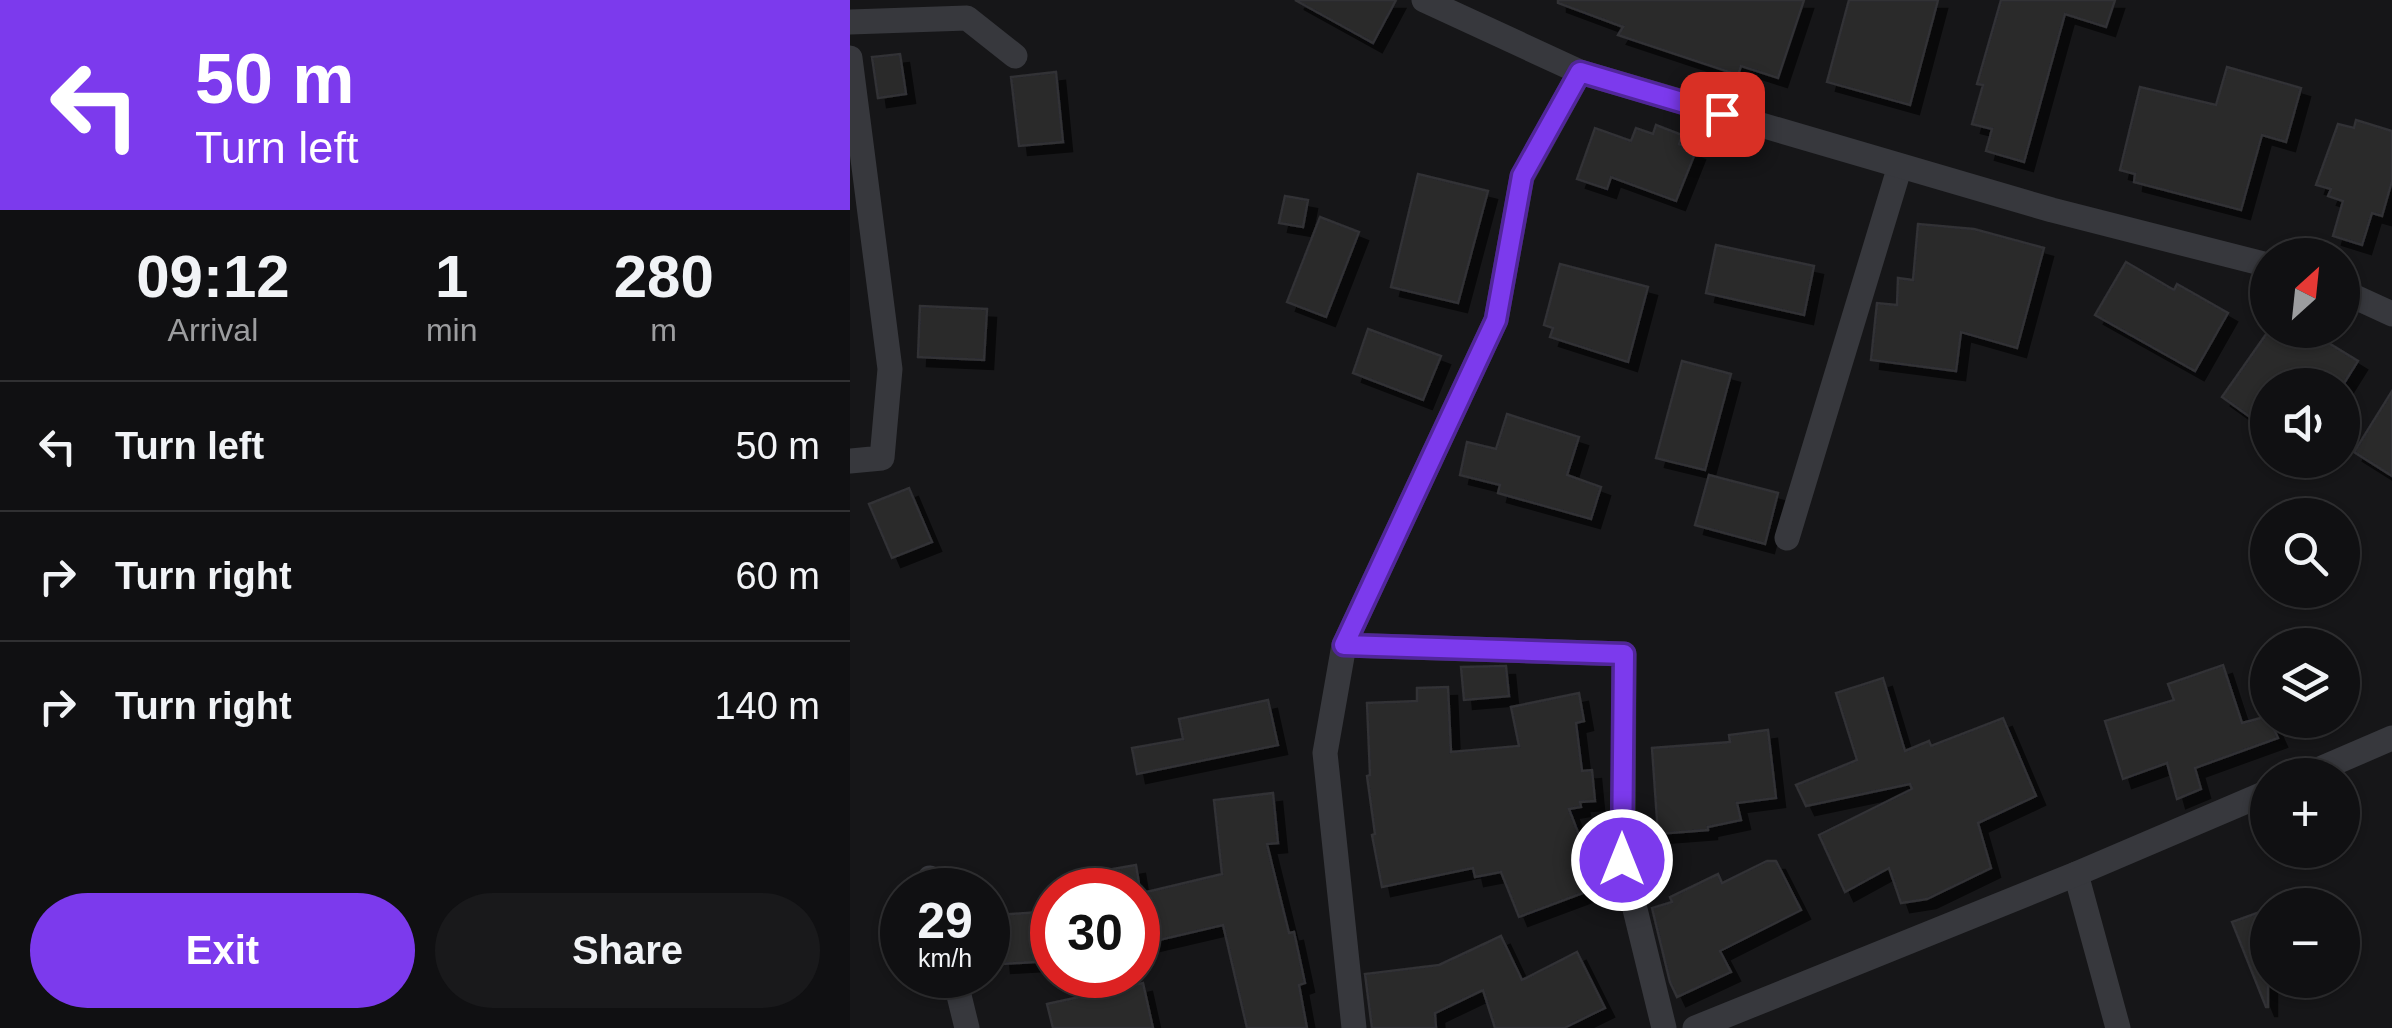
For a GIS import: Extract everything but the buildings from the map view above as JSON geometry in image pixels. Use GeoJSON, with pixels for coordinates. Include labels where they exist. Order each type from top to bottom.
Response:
{"type":"FeatureCollection","features":[{"type":"Feature","properties":{"kind":"street"},"geometry":{"type":"LineString","coordinates":[[850,8],[852,0]]}},
{"type":"Feature","properties":{"kind":"street"},"geometry":{"type":"LineString","coordinates":[[1424,0],[1580,72],[2052,210],[2250,260]]}},
{"type":"Feature","properties":{"kind":"street"},"geometry":{"type":"LineString","coordinates":[[850,22],[968,18],[1015,56]]}},
{"type":"Feature","properties":{"kind":"street"},"geometry":{"type":"LineString","coordinates":[[850,58],[890,369],[882,458],[850,461]]}},
{"type":"Feature","properties":{"kind":"street"},"geometry":{"type":"LineString","coordinates":[[1354,1028],[1325,753],[1344,645],[1496,320],[1522,176],[1580,72]]}},
{"type":"Feature","properties":{"kind":"street"},"geometry":{"type":"LineString","coordinates":[[1787,538],[1900,166]]}},
{"type":"Feature","properties":{"kind":"street"},"geometry":{"type":"LineString","coordinates":[[2360,299],[2392,314]]}},
{"type":"Feature","properties":{"kind":"street"},"geometry":{"type":"LineString","coordinates":[[1344,645],[1624,654],[1622,860],[1664,1028]]}},
{"type":"Feature","properties":{"kind":"street"},"geometry":{"type":"LineString","coordinates":[[2346,758],[2392,738]]}},
{"type":"Feature","properties":{"kind":"street"},"geometry":{"type":"LineString","coordinates":[[1694,1028],[2250,800]]}},
{"type":"Feature","properties":{"kind":"street"},"geometry":{"type":"LineString","coordinates":[[2076,874],[2118,1028]]}},
{"type":"Feature","properties":{"kind":"street"},"geometry":{"type":"LineString","coordinates":[[959,998],[966,1028]]}},
{"type":"Feature","properties":{"kind":"route"},"geometry":{"type":"LineString","coordinates":[[1622,860],[1624,654],[1344,645],[1496,320],[1522,176],[1580,72],[1722,114]]}}]}
